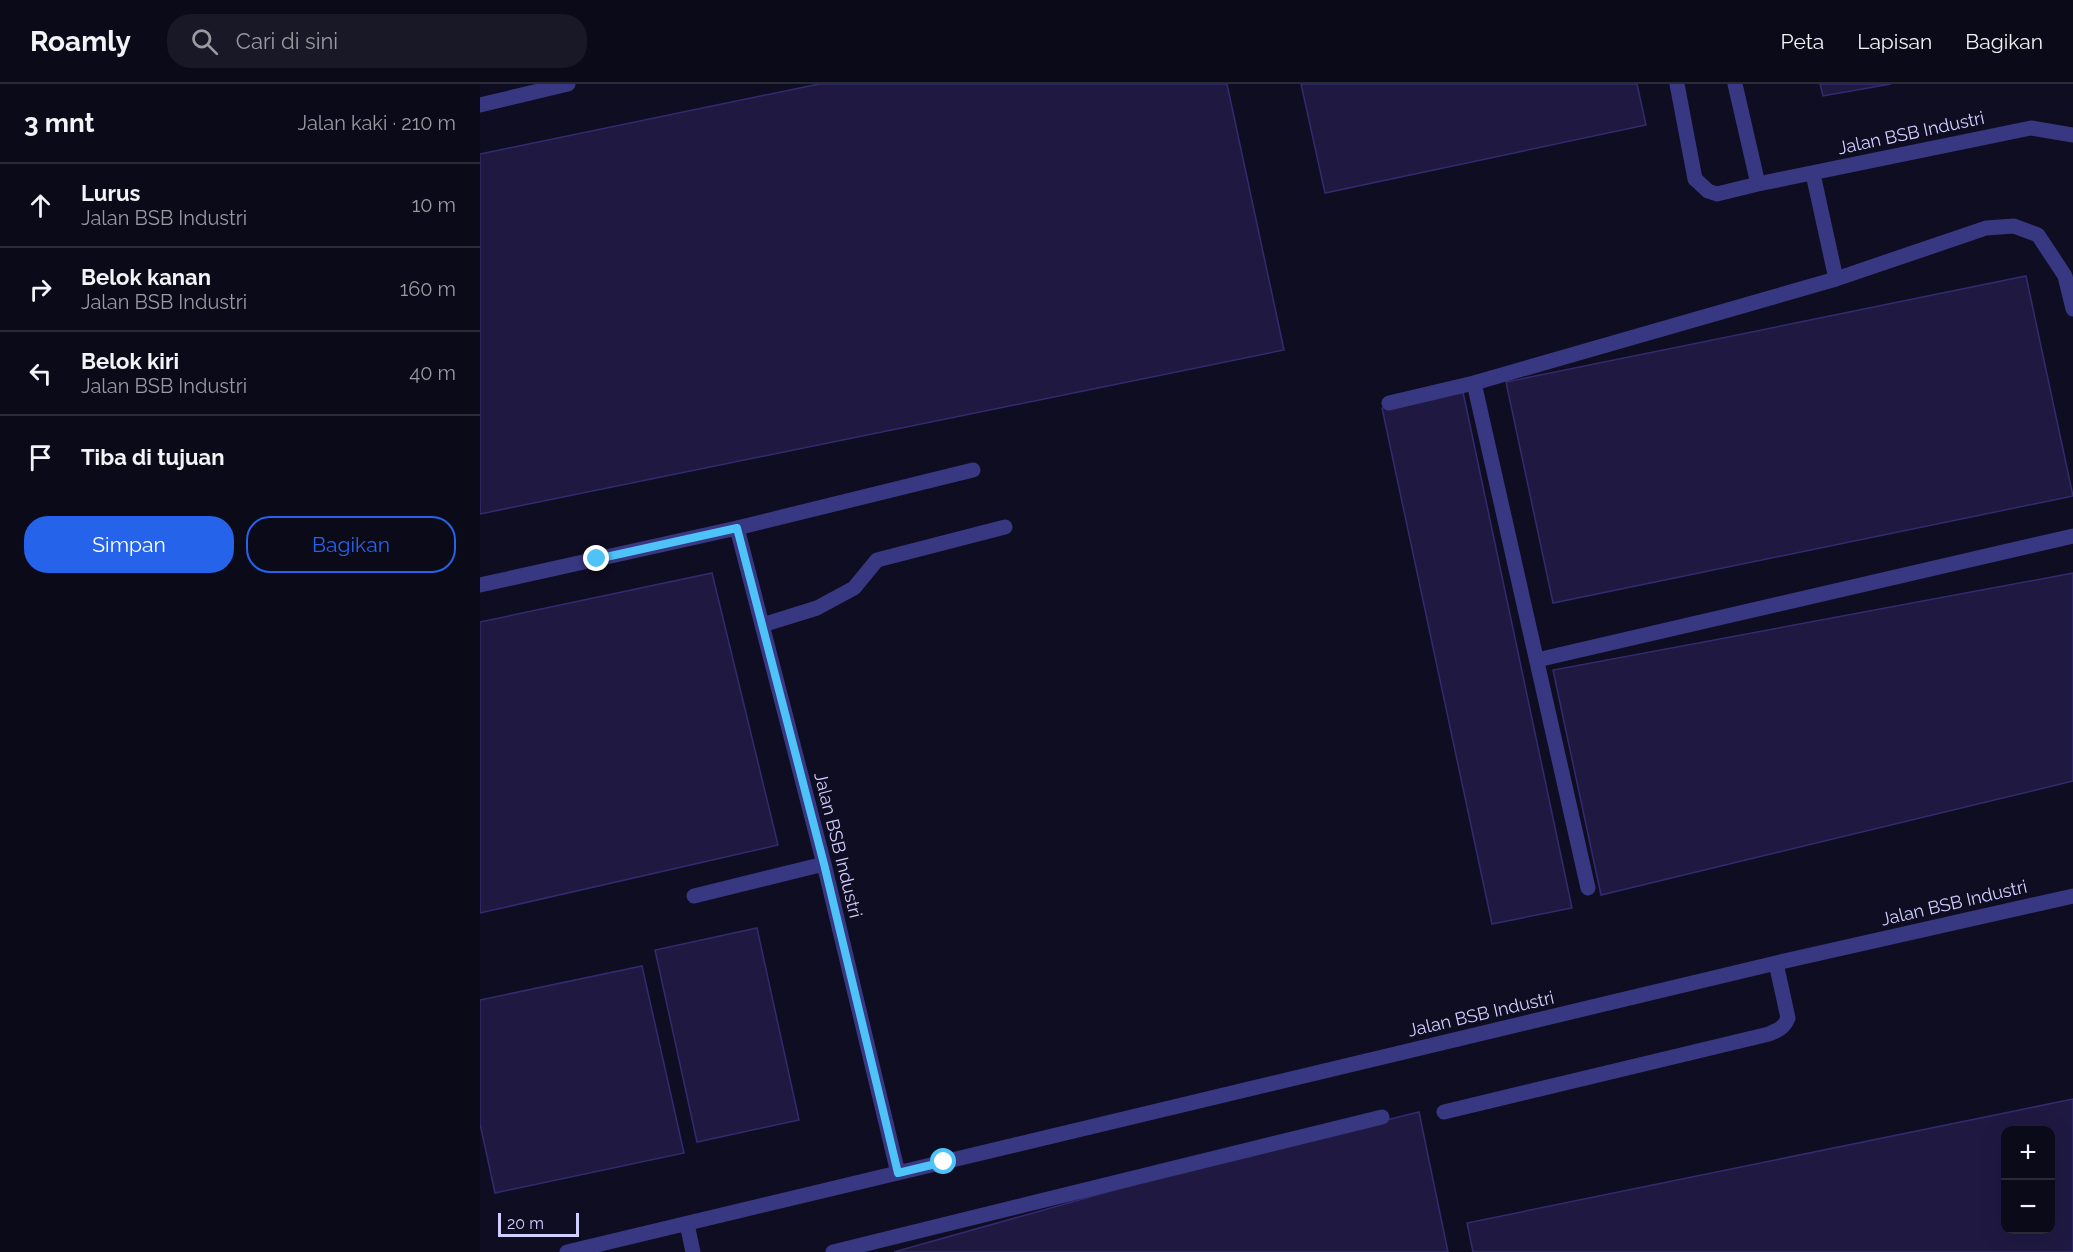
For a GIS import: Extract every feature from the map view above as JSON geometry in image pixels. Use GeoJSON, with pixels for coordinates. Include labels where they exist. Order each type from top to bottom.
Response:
{"type":"FeatureCollection","features":[{"type":"Feature","properties":{"kind":"lane"},"geometry":{"type":"LineString","coordinates":[[480,105],[567,84]]}},
{"type":"Feature","properties":{"kind":"lane","name":"Jalan BSB Industri"},"geometry":{"type":"LineString","coordinates":[[1677,84],[1695,179],[1708,192],[1717,194],[2031,128],[2073,135]]}},
{"type":"Feature","properties":{"kind":"lane"},"geometry":{"type":"LineString","coordinates":[[1735,84],[1758,184]]}},
{"type":"Feature","properties":{"kind":"lane"},"geometry":{"type":"LineString","coordinates":[[1813,174],[1836,279]]}},
{"type":"Feature","properties":{"kind":"lane"},"geometry":{"type":"LineString","coordinates":[[1389,403],[1474,383],[1836,279],[1986,228],[2013,226],[2038,235],[2065,276],[2073,309]]}},
{"type":"Feature","properties":{"kind":"lane"},"geometry":{"type":"LineString","coordinates":[[1474,383],[1588,888]]}},
{"type":"Feature","properties":{"kind":"lane"},"geometry":{"type":"LineString","coordinates":[[480,585],[737,528],[973,470]]}},
{"type":"Feature","properties":{"kind":"lane"},"geometry":{"type":"LineString","coordinates":[[762,624],[817,608],[854,588],[877,560],[1005,527]]}},
{"type":"Feature","properties":{"kind":"lane","name":"Jalan BSB Industri"},"geometry":{"type":"LineString","coordinates":[[737,528],[824,864],[898,1173]]}},
{"type":"Feature","properties":{"kind":"lane"},"geometry":{"type":"LineString","coordinates":[[1537,660],[2073,536]]}},
{"type":"Feature","properties":{"kind":"lane"},"geometry":{"type":"LineString","coordinates":[[694,896],[824,864]]}},
{"type":"Feature","properties":{"kind":"lane","name":"Jalan BSB Industri"},"geometry":{"type":"LineString","coordinates":[[567,1252],[1776,963],[2073,896]]}},
{"type":"Feature","properties":{"kind":"lane"},"geometry":{"type":"LineString","coordinates":[[1444,1112],[1774,1032],[1785,1025],[1788,1018],[1776,963]]}},
{"type":"Feature","properties":{"kind":"lane"},"geometry":{"type":"LineString","coordinates":[[833,1252],[1382,1117]]}},
{"type":"Feature","properties":{"kind":"lane"},"geometry":{"type":"LineString","coordinates":[[687,1224],[693,1252]]}},
{"type":"Feature","properties":{"kind":"building"},"geometry":{"type":"Polygon","coordinates":[[[819,84],[1227,84],[1284,350],[480,514],[480,154],[819,84]]]}},
{"type":"Feature","properties":{"kind":"building"},"geometry":{"type":"Polygon","coordinates":[[[1301,84],[1637,84],[1646,125],[1325,193],[1301,84]]]}},
{"type":"Feature","properties":{"kind":"building"},"geometry":{"type":"Polygon","coordinates":[[[1820,84],[1891,84],[1823,96],[1820,84]]]}},
{"type":"Feature","properties":{"kind":"building"},"geometry":{"type":"Polygon","coordinates":[[[2026,276],[2073,496],[1553,603],[1506,382],[2026,276]]]}},
{"type":"Feature","properties":{"kind":"building"},"geometry":{"type":"Polygon","coordinates":[[[1463,392],[1572,908],[1492,924],[1382,408],[1463,392]]]}},
{"type":"Feature","properties":{"kind":"building"},"geometry":{"type":"Polygon","coordinates":[[[712,573],[778,845],[480,913],[480,622],[712,573]]]}},
{"type":"Feature","properties":{"kind":"building"},"geometry":{"type":"Polygon","coordinates":[[[2073,573],[2073,781],[1601,895],[1553,670],[2073,573]]]}},
{"type":"Feature","properties":{"kind":"building"},"geometry":{"type":"Polygon","coordinates":[[[757,928],[799,1120],[697,1142],[655,950],[757,928]]]}},
{"type":"Feature","properties":{"kind":"building"},"geometry":{"type":"Polygon","coordinates":[[[642,966],[684,1153],[495,1193],[480,1124],[480,1000],[642,966]]]}},
{"type":"Feature","properties":{"kind":"building"},"geometry":{"type":"Polygon","coordinates":[[[2073,1099],[2073,1252],[1473,1252],[1467,1223],[2073,1099]]]}},
{"type":"Feature","properties":{"kind":"building"},"geometry":{"type":"Polygon","coordinates":[[[1419,1112],[1448,1252],[894,1252],[1200,1166],[1419,1112]]]}},
{"type":"Feature","properties":{"kind":"route"},"geometry":{"type":"LineString","coordinates":[[597,559],[737,528],[824,864],[898,1173],[944,1162]]}}]}
